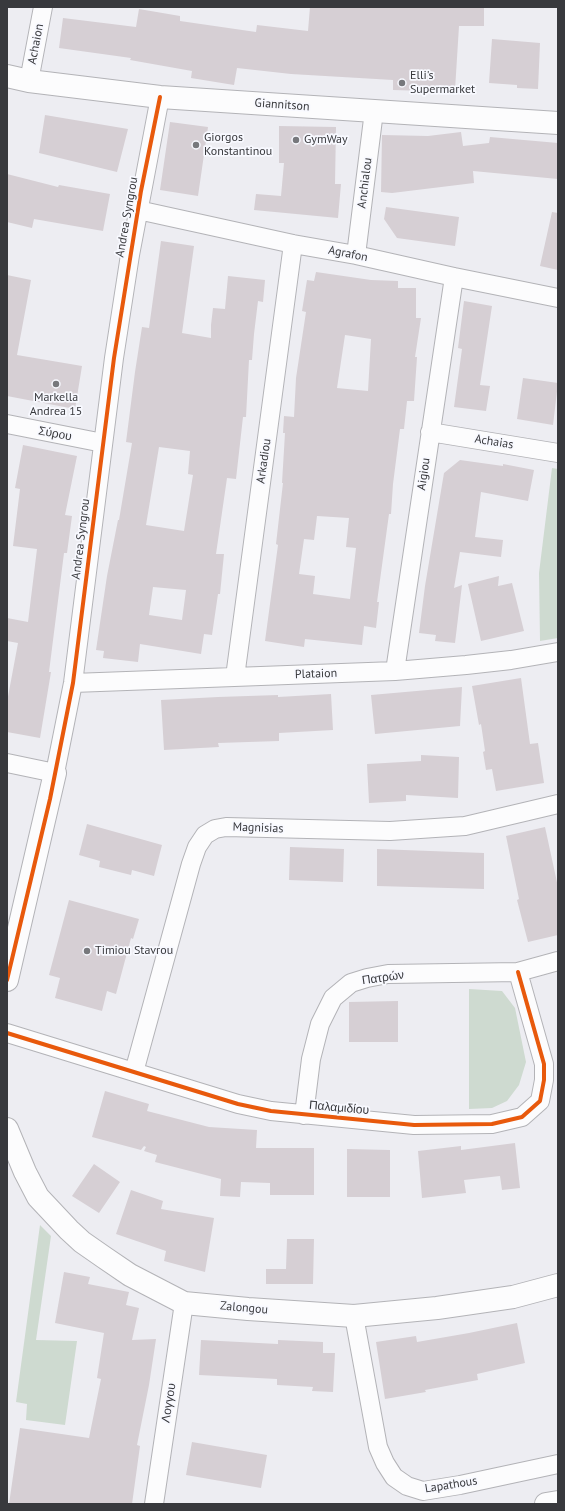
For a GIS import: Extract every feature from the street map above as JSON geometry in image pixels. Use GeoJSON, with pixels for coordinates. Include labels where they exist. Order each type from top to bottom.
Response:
{"type":"FeatureCollection","features":[{"type":"Feature","properties":{"kind":"street","name":"Achaion"},"geometry":{"type":"LineString","coordinates":[[29,80],[43,7]]}},
{"type":"Feature","properties":{"kind":"street","name":"Giannitson"},"geometry":{"type":"LineString","coordinates":[[7,76],[160,97],[558,123]]}},
{"type":"Feature","properties":{"kind":"street","name":"Andrea Syngrou"},"geometry":{"type":"LineString","coordinates":[[7,980],[55,773],[73,682],[114,358],[138,210],[160,97]]}},
{"type":"Feature","properties":{"kind":"street","name":"Anchialou"},"geometry":{"type":"LineString","coordinates":[[356,255],[374,111]]}},
{"type":"Feature","properties":{"kind":"street","name":"Agrafon"},"geometry":{"type":"LineString","coordinates":[[138,210],[293,244],[356,255],[558,298]]}},
{"type":"Feature","properties":{"kind":"street","name":"Arkadiou"},"geometry":{"type":"LineString","coordinates":[[234,677],[293,244]]}},
{"type":"Feature","properties":{"kind":"street","name":"Aigiou"},"geometry":{"type":"LineString","coordinates":[[395,671],[454,277]]}},
{"type":"Feature","properties":{"kind":"street","name":"Σύρου"},"geometry":{"type":"LineString","coordinates":[[7,424],[103,443]]}},
{"type":"Feature","properties":{"kind":"street","name":"Achaias"},"geometry":{"type":"LineString","coordinates":[[430,432],[558,453]]}},
{"type":"Feature","properties":{"kind":"street","name":"Plataion"},"geometry":{"type":"LineString","coordinates":[[73,682],[395,671],[474,665],[558,652]]}},
{"type":"Feature","properties":{"kind":"street"},"geometry":{"type":"LineString","coordinates":[[7,763],[55,773]]}},
{"type":"Feature","properties":{"kind":"street","name":"Magnisias"},"geometry":{"type":"LineString","coordinates":[[134,1072],[190,864],[197,847],[205,835],[215,829],[226,827],[390,831],[465,826],[558,804]]}},
{"type":"Feature","properties":{"kind":"street","name":"Πατρών"},"geometry":{"type":"LineString","coordinates":[[304,1115],[311,1059],[320,1024],[333,998],[351,983],[388,974],[518,972],[558,961]]}},
{"type":"Feature","properties":{"kind":"street","name":"Παλαμιδίου"},"geometry":{"type":"LineString","coordinates":[[7,1033],[238,1104],[271,1111],[414,1125],[492,1124],[522,1117],[540,1101],[544,1080],[544,1064],[518,972]]}},
{"type":"Feature","properties":{"kind":"street","name":"Zalongou"},"geometry":{"type":"LineString","coordinates":[[7,1129],[25,1172],[38,1197],[60,1222],[82,1242],[111,1263],[130,1275],[184,1303],[354,1316],[438,1308],[513,1297],[558,1285]]}},
{"type":"Feature","properties":{"kind":"street","name":"Λογγου"},"geometry":{"type":"LineString","coordinates":[[154,1504],[184,1303]]}},
{"type":"Feature","properties":{"kind":"street","name":"Lapathous"},"geometry":{"type":"LineString","coordinates":[[354,1316],[378,1447],[385,1463],[394,1477],[407,1486],[423,1491],[460,1485],[558,1464]]}},
{"type":"Feature","properties":{"kind":"street"},"geometry":{"type":"LineString","coordinates":[[546,1504],[558,1502]]}},
{"type":"Feature","properties":{"kind":"shaded area"},"geometry":{"type":"Polygon","coordinates":[[[552,468],[558,469],[558,638],[540,641],[539,573],[552,468]]]}},
{"type":"Feature","properties":{"kind":"shaded area"},"geometry":{"type":"Polygon","coordinates":[[[469,989],[502,991],[515,1008],[526,1062],[519,1085],[507,1101],[492,1108],[469,1109],[469,989]]]}},
{"type":"Feature","properties":{"kind":"shaded area"},"geometry":{"type":"Polygon","coordinates":[[[40,1225],[51,1236],[36,1340],[77,1341],[65,1425],[26,1420],[27,1404],[16,1402],[40,1225]]]}},
{"type":"Feature","properties":{"kind":"building"},"geometry":{"type":"Polygon","coordinates":[[[310,7],[484,7],[484,26],[459,26],[455,90],[427,88],[427,91],[393,90],[393,80],[291,74],[237,68],[234,85],[191,78],[192,71],[130,60],[131,58],[59,48],[63,18],[136,27],[139,9],[180,16],[180,21],[256,32],[257,25],[308,31],[310,7]]]}},
{"type":"Feature","properties":{"kind":"building"},"geometry":{"type":"Polygon","coordinates":[[[492,39],[540,43],[538,89],[517,88],[517,85],[489,83],[492,39]]]}},
{"type":"Feature","properties":{"kind":"building"},"geometry":{"type":"Polygon","coordinates":[[[45,115],[128,129],[117,172],[39,153],[45,115]]]}},
{"type":"Feature","properties":{"kind":"building"},"geometry":{"type":"Polygon","coordinates":[[[170,122],[208,127],[198,196],[160,190],[170,122]]]}},
{"type":"Feature","properties":{"kind":"building"},"geometry":{"type":"Polygon","coordinates":[[[279,126],[336,127],[335,184],[341,184],[338,218],[254,210],[256,194],[281,196],[284,163],[279,163],[279,126]]]}},
{"type":"Feature","properties":{"kind":"building"},"geometry":{"type":"Polygon","coordinates":[[[461,132],[463,146],[489,143],[490,137],[558,143],[558,179],[473,171],[474,183],[392,193],[381,192],[382,135],[428,136],[461,132]]]}},
{"type":"Feature","properties":{"kind":"building"},"geometry":{"type":"Polygon","coordinates":[[[7,174],[58,187],[59,185],[110,194],[103,231],[34,219],[32,228],[7,222],[7,174]]]}},
{"type":"Feature","properties":{"kind":"building"},"geometry":{"type":"Polygon","coordinates":[[[386,207],[459,217],[455,246],[397,238],[384,219],[386,207]]]}},
{"type":"Feature","properties":{"kind":"building"},"geometry":{"type":"Polygon","coordinates":[[[552,212],[558,213],[558,270],[540,266],[552,212]]]}},
{"type":"Feature","properties":{"kind":"building"},"geometry":{"type":"Polygon","coordinates":[[[161,241],[194,246],[182,333],[211,338],[213,308],[225,309],[228,276],[265,280],[263,302],[258,301],[252,360],[249,360],[246,417],[243,417],[236,479],[227,478],[216,554],[224,554],[220,594],[218,594],[212,635],[204,634],[201,654],[140,644],[138,662],[103,658],[104,651],[96,650],[107,576],[119,520],[132,443],[126,442],[142,327],[149,328],[161,241]],[[159,447],[146,525],[184,531],[193,475],[188,474],[190,451],[159,447]],[[153,587],[149,615],[182,620],[186,590],[153,587]]]}},
{"type":"Feature","properties":{"kind":"building"},"geometry":{"type":"Polygon","coordinates":[[[316,272],[371,280],[398,281],[398,288],[416,288],[416,318],[421,318],[415,357],[417,357],[414,401],[407,401],[404,429],[400,429],[391,514],[389,514],[377,602],[379,602],[376,628],[364,626],[362,645],[305,639],[304,647],[265,641],[278,545],[276,544],[283,483],[285,433],[283,433],[284,416],[294,417],[296,378],[306,312],[302,311],[307,280],[314,281],[316,272]],[[345,335],[337,388],[368,391],[371,339],[345,335]],[[317,516],[314,540],[304,539],[299,574],[315,576],[313,594],[350,599],[356,548],[346,547],[349,518],[317,516]]]}},
{"type":"Feature","properties":{"kind":"building"},"geometry":{"type":"Polygon","coordinates":[[[7,275],[31,280],[17,355],[82,366],[75,409],[7,396],[7,275]]]}},
{"type":"Feature","properties":{"kind":"building"},"geometry":{"type":"Polygon","coordinates":[[[464,301],[492,306],[480,385],[490,386],[486,411],[454,407],[462,349],[458,348],[464,301]]]}},
{"type":"Feature","properties":{"kind":"building"},"geometry":{"type":"Polygon","coordinates":[[[523,378],[558,383],[553,425],[517,419],[523,378]]]}},
{"type":"Feature","properties":{"kind":"building"},"geometry":{"type":"Polygon","coordinates":[[[23,445],[77,456],[65,515],[72,516],[67,553],[64,553],[49,672],[51,672],[40,738],[7,732],[7,702],[18,643],[7,641],[7,618],[28,622],[37,549],[13,546],[20,489],[15,488],[23,445]]]}},
{"type":"Feature","properties":{"kind":"building"},"geometry":{"type":"Polygon","coordinates":[[[460,460],[503,466],[503,464],[534,470],[528,501],[481,492],[475,537],[503,540],[501,557],[460,552],[454,588],[462,585],[455,643],[435,641],[436,635],[419,633],[425,586],[444,473],[460,460]]]}},
{"type":"Feature","properties":{"kind":"building"},"geometry":{"type":"Polygon","coordinates":[[[499,576],[498,586],[512,583],[524,631],[481,641],[468,584],[499,576]]]}},
{"type":"Feature","properties":{"kind":"building"},"geometry":{"type":"Polygon","coordinates":[[[521,678],[530,744],[538,743],[544,783],[496,791],[492,769],[486,770],[481,724],[479,725],[472,686],[521,678]]]}},
{"type":"Feature","properties":{"kind":"building"},"geometry":{"type":"Polygon","coordinates":[[[462,687],[460,726],[375,734],[371,695],[462,687]]]}},
{"type":"Feature","properties":{"kind":"building"},"geometry":{"type":"Polygon","coordinates":[[[331,694],[333,730],[279,733],[279,741],[218,743],[219,747],[164,750],[161,700],[331,694]]]}},
{"type":"Feature","properties":{"kind":"building"},"geometry":{"type":"Polygon","coordinates":[[[421,755],[459,757],[458,798],[406,795],[406,801],[369,803],[367,764],[421,761],[421,755]]]}},
{"type":"Feature","properties":{"kind":"building"},"geometry":{"type":"Polygon","coordinates":[[[87,824],[162,845],[154,876],[132,870],[131,875],[99,867],[100,861],[79,855],[87,824]]]}},
{"type":"Feature","properties":{"kind":"building"},"geometry":{"type":"Polygon","coordinates":[[[545,827],[558,887],[558,935],[528,942],[517,900],[519,899],[506,836],[545,827]]]}},
{"type":"Feature","properties":{"kind":"building"},"geometry":{"type":"Polygon","coordinates":[[[290,847],[344,849],[343,882],[289,880],[290,847]]]}},
{"type":"Feature","properties":{"kind":"building"},"geometry":{"type":"Polygon","coordinates":[[[377,849],[484,853],[484,889],[377,886],[377,849]]]}},
{"type":"Feature","properties":{"kind":"building","name":"Timiou Stavrou"},"geometry":{"type":"Polygon","coordinates":[[[69,900],[139,919],[133,939],[131,938],[116,994],[107,991],[102,1011],[55,998],[60,978],[49,975],[69,900]]]}},
{"type":"Feature","properties":{"kind":"building"},"geometry":{"type":"Polygon","coordinates":[[[398,1001],[398,1042],[349,1042],[349,1002],[398,1001]]]}},
{"type":"Feature","properties":{"kind":"building"},"geometry":{"type":"Polygon","coordinates":[[[105,1091],[149,1104],[147,1111],[209,1127],[257,1130],[256,1148],[314,1148],[314,1195],[270,1195],[270,1183],[241,1182],[240,1197],[220,1196],[221,1179],[155,1162],[157,1155],[144,1151],[146,1147],[144,1146],[141,1150],[92,1137],[105,1091]]]}},
{"type":"Feature","properties":{"kind":"building"},"geometry":{"type":"Polygon","coordinates":[[[515,1143],[520,1188],[502,1190],[500,1176],[464,1180],[466,1193],[422,1198],[418,1151],[461,1146],[461,1150],[515,1143]]]}},
{"type":"Feature","properties":{"kind":"building"},"geometry":{"type":"Polygon","coordinates":[[[347,1149],[390,1150],[390,1197],[347,1197],[347,1149]]]}},
{"type":"Feature","properties":{"kind":"building"},"geometry":{"type":"Polygon","coordinates":[[[94,1164],[120,1182],[99,1213],[72,1196],[94,1164]]]}},
{"type":"Feature","properties":{"kind":"building"},"geometry":{"type":"Polygon","coordinates":[[[131,1190],[163,1201],[161,1209],[214,1218],[205,1272],[164,1261],[166,1251],[116,1234],[131,1190]]]}},
{"type":"Feature","properties":{"kind":"building"},"geometry":{"type":"Polygon","coordinates":[[[287,1239],[314,1239],[313,1284],[266,1284],[266,1269],[286,1269],[287,1239]]]}},
{"type":"Feature","properties":{"kind":"building"},"geometry":{"type":"Polygon","coordinates":[[[64,1272],[90,1277],[88,1284],[129,1292],[126,1305],[139,1308],[132,1340],[156,1339],[149,1385],[137,1445],[140,1446],[132,1504],[9,1504],[20,1428],[89,1438],[101,1379],[97,1378],[104,1333],[55,1323],[64,1272]]]}},
{"type":"Feature","properties":{"kind":"building"},"geometry":{"type":"Polygon","coordinates":[[[517,1323],[525,1363],[477,1374],[478,1380],[425,1390],[426,1392],[385,1399],[376,1342],[416,1336],[417,1342],[517,1323]]]}},
{"type":"Feature","properties":{"kind":"building"},"geometry":{"type":"Polygon","coordinates":[[[201,1340],[278,1344],[278,1340],[323,1342],[323,1353],[335,1353],[333,1392],[312,1391],[313,1387],[277,1385],[277,1379],[199,1375],[201,1340]]]}},
{"type":"Feature","properties":{"kind":"building"},"geometry":{"type":"Polygon","coordinates":[[[192,1442],[267,1455],[261,1488],[186,1475],[192,1442]]]}},
{"type":"Feature","properties":{"kind":"cycle path"},"geometry":{"type":"LineString","coordinates":[[7,980],[50,799],[73,683],[114,358],[141,191],[160,97]]}},
{"type":"Feature","properties":{"kind":"cycle path"},"geometry":{"type":"LineString","coordinates":[[7,1033],[238,1104],[271,1111],[414,1125],[492,1124],[522,1117],[540,1101],[544,1080],[544,1064],[518,972]]}},
{"type":"Feature","properties":{"kind":"place","name":"Elli's Supermarket"},"geometry":{"type":"Point","coordinates":[402,83]}},
{"type":"Feature","properties":{"kind":"place","name":"GymWay"},"geometry":{"type":"Point","coordinates":[296,140]}},
{"type":"Feature","properties":{"kind":"place","name":"Giorgos Konstantinou"},"geometry":{"type":"Point","coordinates":[196,145]}},
{"type":"Feature","properties":{"kind":"place","name":"Markella Andrea 15"},"geometry":{"type":"Point","coordinates":[56,384]}},
{"type":"Feature","properties":{"kind":"place","name":"Timiou Stavrou"},"geometry":{"type":"Point","coordinates":[87,951]}}]}
